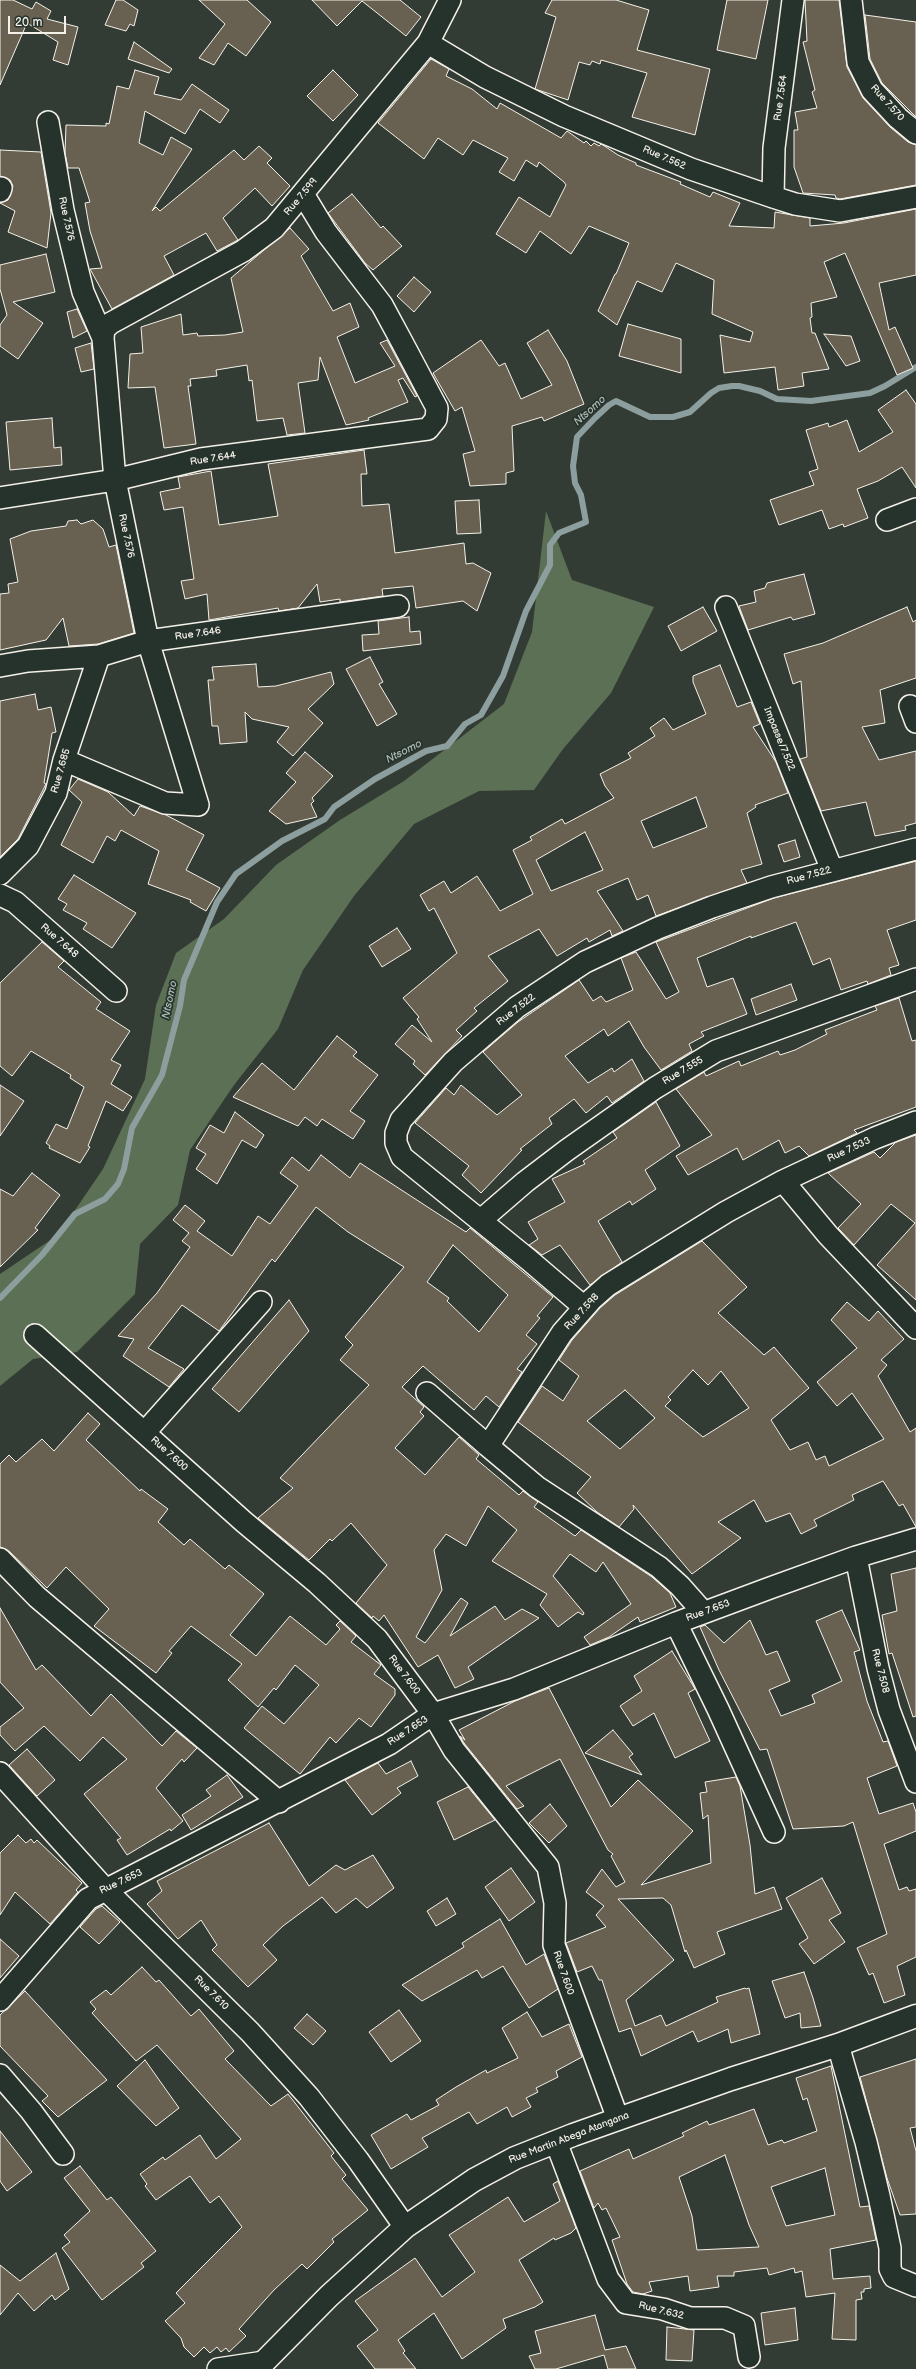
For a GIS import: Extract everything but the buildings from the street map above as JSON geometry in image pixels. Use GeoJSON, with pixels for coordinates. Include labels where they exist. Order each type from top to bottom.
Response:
{"type":"FeatureCollection","features":[{"type":"Feature","properties":{"kind":"main road","name":"Rue Martin Abega Atangana"},"geometry":{"type":"LineString","coordinates":[[261,2365],[329,2296],[405,2227],[474,2180],[515,2158],[618,2119],[731,2079],[838,2045],[916,2016]]}},
{"type":"Feature","properties":{"kind":"street","name":"Rue 7.599"},"geometry":{"type":"LineString","coordinates":[[103,338],[104,329],[111,323],[243,251],[274,228],[428,44],[450,0]]}},
{"type":"Feature","properties":{"kind":"street","name":"Rue 7.564"},"geometry":{"type":"LineString","coordinates":[[773,197],[774,148],[793,0]]}},
{"type":"Feature","properties":{"kind":"street","name":"Rue 7.570"},"geometry":{"type":"LineString","coordinates":[[851,0],[858,62],[872,90],[898,118],[916,132]]}},
{"type":"Feature","properties":{"kind":"street","name":"Rue 7.562"},"geometry":{"type":"LineString","coordinates":[[428,44],[485,77],[564,116],[691,169],[795,204],[840,211],[916,197]]}},
{"type":"Feature","properties":{"kind":"street","name":"Rue 7.576"},"geometry":{"type":"LineString","coordinates":[[48,122],[63,210],[83,292],[103,338],[115,480],[148,641],[198,805],[165,803],[64,760]]}},
{"type":"Feature","properties":{"kind":"street","name":"Rue 7.644"},"geometry":{"type":"LineString","coordinates":[[0,498],[115,480],[201,459],[428,429],[436,419],[437,408],[402,342],[382,305],[326,232],[303,194]]}},
{"type":"Feature","properties":{"kind":"street"},"geometry":{"type":"LineString","coordinates":[[887,520],[916,509]]}},
{"type":"Feature","properties":{"kind":"street","name":"Rue 7.646"},"geometry":{"type":"LineString","coordinates":[[0,666],[28,661],[99,656],[148,641],[398,606]]}},
{"type":"Feature","properties":{"kind":"street","name":"Impasse/7.522"},"geometry":{"type":"LineString","coordinates":[[726,607],[832,870]]}},
{"type":"Feature","properties":{"kind":"street","name":"Rue 7.685"},"geometry":{"type":"LineString","coordinates":[[0,874],[28,846],[56,793],[64,760],[99,656]]}},
{"type":"Feature","properties":{"kind":"street","name":"Rue 7.522"},"geometry":{"type":"LineString","coordinates":[[584,1307],[481,1220],[402,1157],[396,1144],[396,1133],[401,1120],[453,1062],[517,1007],[585,962],[658,928],[771,886],[916,849]]}},
{"type":"Feature","properties":{"kind":"street","name":"Rue 7.648"},"geometry":{"type":"LineString","coordinates":[[0,895],[15,902],[116,991]]}},
{"type":"Feature","properties":{"kind":"street","name":"Rue 7.555"},"geometry":{"type":"LineString","coordinates":[[481,1220],[525,1182],[567,1150],[655,1088],[716,1051],[916,979]]}},
{"type":"Feature","properties":{"kind":"street","name":"Rue 7.533"},"geometry":{"type":"LineString","coordinates":[[783,1182],[863,1143],[916,1122]]}},
{"type":"Feature","properties":{"kind":"street"},"geometry":{"type":"LineString","coordinates":[[783,1182],[858,1268],[916,1328]]}},
{"type":"Feature","properties":{"kind":"street","name":"Rue 7.598"},"geometry":{"type":"LineString","coordinates":[[488,1446],[562,1333],[584,1307],[608,1285],[726,1212],[783,1182]]}},
{"type":"Feature","properties":{"kind":"street"},"geometry":{"type":"LineString","coordinates":[[145,1432],[261,1302]]}},
{"type":"Feature","properties":{"kind":"street","name":"Rue 7.600"},"geometry":{"type":"LineString","coordinates":[[35,1334],[85,1381],[145,1432],[377,1639],[433,1714],[454,1750],[548,1867],[555,1902],[554,1945],[618,2119]]}},
{"type":"Feature","properties":{"kind":"street"},"geometry":{"type":"LineString","coordinates":[[428,1393],[537,1487],[659,1567],[680,1586],[703,1612]]}},
{"type":"Feature","properties":{"kind":"street","name":"Rue 7.653"},"geometry":{"type":"LineString","coordinates":[[4,1987],[88,1899],[105,1889],[127,1880],[279,1802],[389,1744],[433,1714],[514,1689],[703,1612],[856,1557],[916,1539]]}},
{"type":"Feature","properties":{"kind":"street","name":"Rue 7.508"},"geometry":{"type":"LineString","coordinates":[[856,1557],[877,1661],[888,1703],[916,1782]]}},
{"type":"Feature","properties":{"kind":"street"},"geometry":{"type":"LineString","coordinates":[[0,1559],[37,1597],[279,1802]]}},
{"type":"Feature","properties":{"kind":"street"},"geometry":{"type":"LineString","coordinates":[[676,1623],[718,1709],[774,1832]]}},
{"type":"Feature","properties":{"kind":"street","name":"Rue 7.610"},"geometry":{"type":"LineString","coordinates":[[0,1773],[105,1889],[250,2032],[309,2097],[358,2160],[405,2227]]}},
{"type":"Feature","properties":{"kind":"street"},"geometry":{"type":"LineString","coordinates":[[838,2045],[866,2142],[879,2196],[890,2248],[890,2269],[894,2277],[916,2286]]}},
{"type":"Feature","properties":{"kind":"street"},"geometry":{"type":"LineString","coordinates":[[0,2075],[31,2111],[63,2154]]}},
{"type":"Feature","properties":{"kind":"street","name":"Rue 7.632"},"geometry":{"type":"LineString","coordinates":[[556,2142],[608,2279],[626,2303],[663,2309],[690,2318],[725,2318],[744,2326],[749,2357]]}},
{"type":"Feature","properties":{"kind":"street"},"geometry":{"type":"LineString","coordinates":[[218,2369],[261,2365]]}},
{"type":"Feature","properties":{"kind":"green space"},"geometry":{"type":"Polygon","coordinates":[[[546,511],[572,580],[654,607],[611,693],[563,749],[534,790],[479,791],[414,824],[354,896],[303,970],[278,1029],[234,1085],[190,1150],[178,1205],[140,1244],[135,1294],[77,1352],[33,1359],[0,1386],[0,1274],[58,1235],[103,1169],[145,1079],[156,1005],[176,953],[224,919],[276,865],[340,820],[404,781],[504,704],[532,632],[546,511]]]}},
{"type":"Feature","properties":{"kind":"waterway","name":"Ntsomo"},"geometry":{"type":"LineString","coordinates":[[0,1298],[42,1255],[75,1214],[105,1199],[118,1184],[124,1169],[132,1128],[162,1075],[180,1006],[184,980],[217,902],[236,874],[282,841],[325,819],[334,807],[375,779],[426,751],[447,746],[465,724],[481,715],[503,676],[526,611],[550,565],[550,545],[559,533],[586,522],[581,495],[575,483],[573,466],[577,437],[595,418],[609,405],[616,401],[650,417],[673,417],[690,412],[711,393],[719,388],[732,386],[739,386],[760,391],[777,399],[811,401],[870,393],[885,386],[916,367]]}}]}
